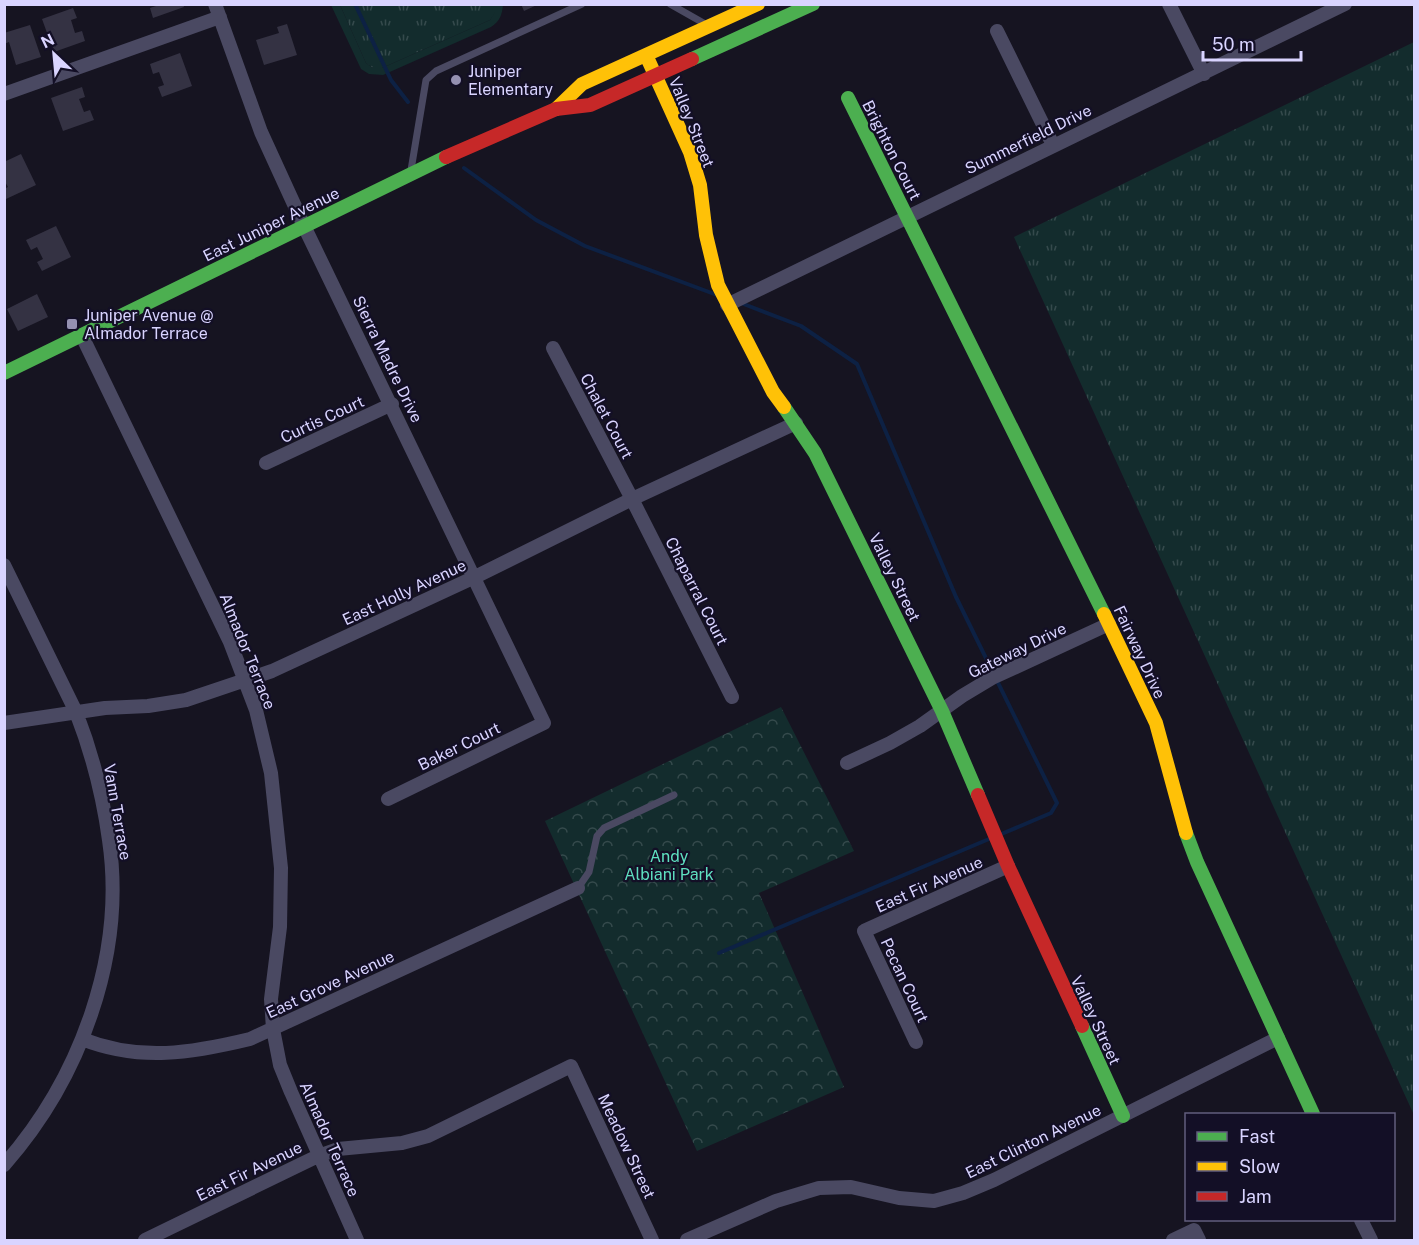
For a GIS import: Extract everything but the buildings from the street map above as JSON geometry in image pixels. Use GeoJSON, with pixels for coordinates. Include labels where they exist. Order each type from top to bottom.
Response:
{"type":"FeatureCollection","features":[{"type":"Feature","properties":{"kind":"street","name":"East Juniper Avenue"},"geometry":{"type":"LineString","coordinates":[[556,109],[582,84],[759,4]]}},
{"type":"Feature","properties":{"kind":"street","name":"East Juniper Avenue"},"geometry":{"type":"LineString","coordinates":[[4,373],[411,174],[556,109],[590,105],[813,4]]}},
{"type":"Feature","properties":{"kind":"street"},"geometry":{"type":"LineString","coordinates":[[1169,4],[1204,74]]}},
{"type":"Feature","properties":{"kind":"street","name":"Summerfield Drive"},"geometry":{"type":"LineString","coordinates":[[727,305],[1345,4]]}},
{"type":"Feature","properties":{"kind":"street"},"geometry":{"type":"LineString","coordinates":[[4,94],[217,11]]}},
{"type":"Feature","properties":{"kind":"street","name":"Sierra Madre Drive"},"geometry":{"type":"LineString","coordinates":[[217,11],[261,132],[304,226],[392,404],[544,723]]}},
{"type":"Feature","properties":{"kind":"street"},"geometry":{"type":"LineString","coordinates":[[997,31],[1053,145]]}},
{"type":"Feature","properties":{"kind":"street","name":"Valley Street"},"geometry":{"type":"LineString","coordinates":[[646,55],[690,152],[699,185],[712,264],[718,285],[773,392],[796,423],[820,464],[942,711],[1008,866],[1123,1116]]}},
{"type":"Feature","properties":{"kind":"street","name":"Brighton Court"},"geometry":{"type":"LineString","coordinates":[[848,98],[907,217]]}},
{"type":"Feature","properties":{"kind":"street","name":"Fairway Drive"},"geometry":{"type":"LineString","coordinates":[[907,217],[1156,723],[1183,825],[1197,862],[1313,1113]]}},
{"type":"Feature","properties":{"kind":"street","name":"Almador Terrace"},"geometry":{"type":"LineString","coordinates":[[82,336],[230,642],[246,681],[264,741],[277,821],[281,868],[280,927],[271,999],[273,1029],[280,1065],[318,1156],[357,1240]]}},
{"type":"Feature","properties":{"kind":"street","name":"Chalet Court"},"geometry":{"type":"LineString","coordinates":[[553,348],[632,499]]}},
{"type":"Feature","properties":{"kind":"street","name":"Curtis Court"},"geometry":{"type":"LineString","coordinates":[[266,463],[392,404]]}},
{"type":"Feature","properties":{"kind":"street","name":"East Holly Avenue"},"geometry":{"type":"LineString","coordinates":[[4,723],[76,712],[148,706],[186,700],[246,681],[321,650],[632,499],[796,423]]}},
{"type":"Feature","properties":{"kind":"street","name":"Chaparral Court"},"geometry":{"type":"LineString","coordinates":[[632,499],[732,697]]}},
{"type":"Feature","properties":{"kind":"street","name":"Vann Terrace"},"geometry":{"type":"LineString","coordinates":[[4,565],[76,712],[97,776],[110,841],[112,883],[109,929],[94,1008],[63,1081],[47,1108],[4,1165]]}},
{"type":"Feature","properties":{"kind":"street","name":"Gateway Drive"},"geometry":{"type":"LineString","coordinates":[[847,763],[890,743],[992,678],[1109,624]]}},
{"type":"Feature","properties":{"kind":"street","name":"Baker Court"},"geometry":{"type":"LineString","coordinates":[[388,799],[544,723]]}},
{"type":"Feature","properties":{"kind":"street","name":"East Fir Avenue"},"geometry":{"type":"LineString","coordinates":[[864,931],[1008,866]]}},
{"type":"Feature","properties":{"kind":"street","name":"East Grove Avenue"},"geometry":{"type":"LineString","coordinates":[[82,1039],[110,1049],[165,1054],[210,1049],[250,1039],[578,888]]}},
{"type":"Feature","properties":{"kind":"street","name":"Pecan Court"},"geometry":{"type":"LineString","coordinates":[[864,931],[916,1042]]}},
{"type":"Feature","properties":{"kind":"street","name":"East Clinton Avenue"},"geometry":{"type":"LineString","coordinates":[[687,1240],[776,1201],[819,1188],[851,1187],[899,1198],[934,1201],[963,1193],[994,1180],[1278,1038]]}},
{"type":"Feature","properties":{"kind":"street","name":"East Fir Avenue"},"geometry":{"type":"LineString","coordinates":[[145,1240],[318,1156],[338,1149],[402,1143],[428,1136],[571,1066]]}},
{"type":"Feature","properties":{"kind":"street","name":"Meadow Street"},"geometry":{"type":"LineString","coordinates":[[571,1066],[652,1240]]}},
{"type":"Feature","properties":{"kind":"street"},"geometry":{"type":"LineString","coordinates":[[1362,1221],[1371,1240]]}},
{"type":"Feature","properties":{"kind":"street"},"geometry":{"type":"LineString","coordinates":[[1173,1240],[1194,1230],[1199,1240]]}},
{"type":"Feature","properties":{"kind":"lane"},"geometry":{"type":"LineString","coordinates":[[411,174],[426,80],[436,71],[582,4]]}},
{"type":"Feature","properties":{"kind":"lane"},"geometry":{"type":"LineString","coordinates":[[669,4],[709,27]]}},
{"type":"Feature","properties":{"kind":"lane"},"geometry":{"type":"LineString","coordinates":[[578,888],[589,872],[595,842],[604,828],[674,795]]}},
{"type":"Feature","properties":{"kind":"green space"},"geometry":{"type":"Polygon","coordinates":[[[495,4],[496,12],[490,20],[382,68],[373,68],[366,63],[340,5],[495,4]]]}},
{"type":"Feature","properties":{"kind":"green space"},"geometry":{"type":"Polygon","coordinates":[[[331,5],[340,5],[366,63],[373,68],[382,68],[490,20],[495,12],[495,5],[503,5],[500,18],[491,27],[383,75],[369,74],[361,69],[331,5]]]}},
{"type":"Feature","properties":{"kind":"green space"},"geometry":{"type":"Polygon","coordinates":[[[1414,42],[1414,1115],[1014,237],[1414,42]]]}},
{"type":"Feature","properties":{"kind":"green space","name":"Andy Albiani Park"},"geometry":{"type":"Polygon","coordinates":[[[781,707],[854,851],[759,893],[844,1087],[697,1151],[545,821],[781,707]]]}},
{"type":"Feature","properties":{"kind":"waterway"},"geometry":{"type":"LineString","coordinates":[[355,4],[391,80],[408,102]]}},
{"type":"Feature","properties":{"kind":"waterway"},"geometry":{"type":"LineString","coordinates":[[464,168],[536,220],[585,246],[717,295]]}},
{"type":"Feature","properties":{"kind":"waterway"},"geometry":{"type":"LineString","coordinates":[[741,303],[801,326],[857,364],[956,597],[1057,803],[1051,813],[999,835]]}},
{"type":"Feature","properties":{"kind":"waterway"},"geometry":{"type":"LineString","coordinates":[[719,953],[989,839]]}},
{"type":"Feature","properties":{"kind":"traffic: fast"},"geometry":{"type":"LineString","coordinates":[[692,59],[813,4]]}},
{"type":"Feature","properties":{"kind":"traffic: fast"},"geometry":{"type":"LineString","coordinates":[[848,98],[1104,614]]}},
{"type":"Feature","properties":{"kind":"traffic: fast"},"geometry":{"type":"LineString","coordinates":[[4,373],[446,157]]}},
{"type":"Feature","properties":{"kind":"traffic: fast"},"geometry":{"type":"LineString","coordinates":[[784,407],[815,453],[942,711],[978,795]]}},
{"type":"Feature","properties":{"kind":"traffic: fast"},"geometry":{"type":"LineString","coordinates":[[1186,833],[1197,862],[1313,1113]]}},
{"type":"Feature","properties":{"kind":"traffic: fast"},"geometry":{"type":"LineString","coordinates":[[1082,1026],[1123,1116]]}},
{"type":"Feature","properties":{"kind":"traffic: slow"},"geometry":{"type":"LineString","coordinates":[[556,109],[582,84],[758,4]]}},
{"type":"Feature","properties":{"kind":"traffic: slow"},"geometry":{"type":"LineString","coordinates":[[646,55],[690,152],[700,185],[706,235],[718,285],[773,392],[784,407]]}},
{"type":"Feature","properties":{"kind":"traffic: slow"},"geometry":{"type":"LineString","coordinates":[[1104,614],[1156,723],[1186,833]]}},
{"type":"Feature","properties":{"kind":"traffic: jam"},"geometry":{"type":"LineString","coordinates":[[446,157],[556,109],[590,105],[692,59]]}},
{"type":"Feature","properties":{"kind":"traffic: jam"},"geometry":{"type":"LineString","coordinates":[[978,795],[1082,1026]]}},
{"type":"Feature","properties":{"kind":"place","name":"Juniper Elementary"},"geometry":{"type":"Point","coordinates":[456,80]}},
{"type":"Feature","properties":{"kind":"place","name":"Juniper Avenue @ Almador Terrace"},"geometry":{"type":"Point","coordinates":[72,324]}}]}
